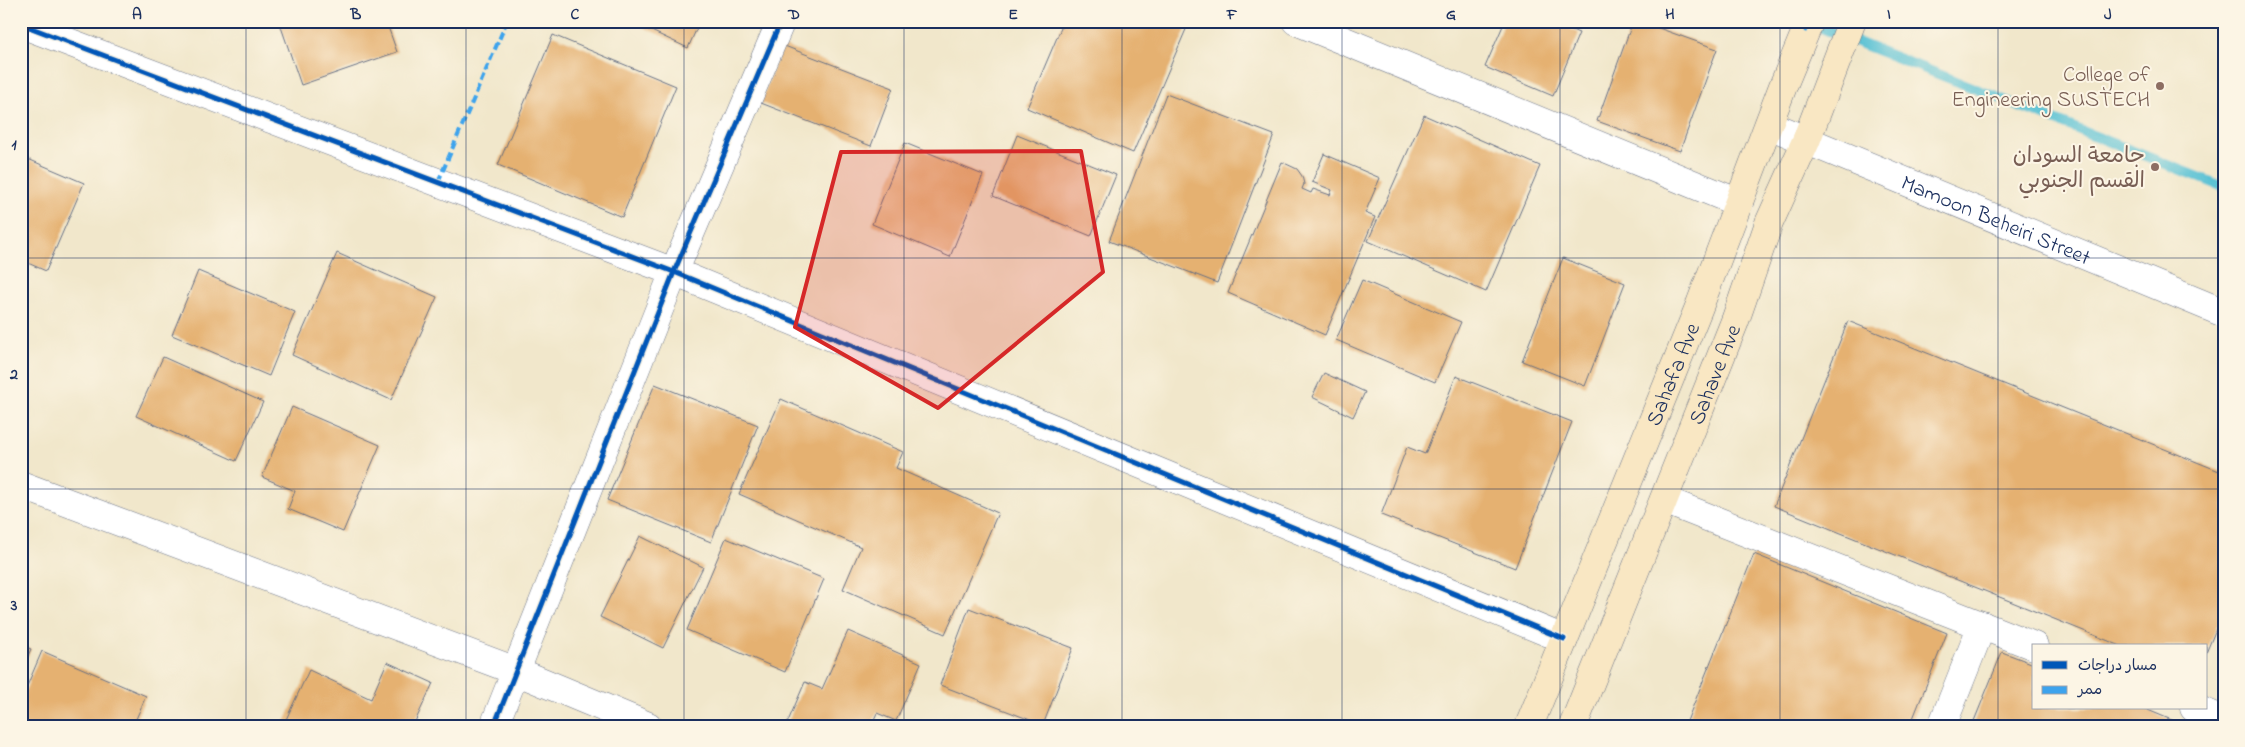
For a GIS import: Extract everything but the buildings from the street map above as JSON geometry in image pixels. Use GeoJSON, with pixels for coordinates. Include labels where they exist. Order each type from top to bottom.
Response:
{"type":"FeatureCollection","features":[{"type":"Feature","properties":{"kind":"main road","name":"Sahafa Ave"},"geometry":{"type":"LineString","coordinates":[[1529,726],[1699,307],[1810,21]]}},
{"type":"Feature","properties":{"kind":"main road","name":"Sahave Ave"},"geometry":{"type":"LineString","coordinates":[[1572,726],[1664,500],[1735,321],[1770,224],[1806,141],[1852,21]]}},
{"type":"Feature","properties":{"kind":"street"},"geometry":{"type":"LineString","coordinates":[[494,726],[674,272],[781,21]]}},
{"type":"Feature","properties":{"kind":"street"},"geometry":{"type":"LineString","coordinates":[[1296,21],[1738,203]]}},
{"type":"Feature","properties":{"kind":"street"},"geometry":{"type":"LineString","coordinates":[[21,24],[674,272],[1564,639]]}},
{"type":"Feature","properties":{"kind":"street","name":"Mamoon Beheiri Street"},"geometry":{"type":"LineString","coordinates":[[1769,125],[2224,313]]}},
{"type":"Feature","properties":{"kind":"street"},"geometry":{"type":"LineString","coordinates":[[21,485],[516,671],[648,726]]}},
{"type":"Feature","properties":{"kind":"street"},"geometry":{"type":"LineString","coordinates":[[1664,500],[2032,645]]}},
{"type":"Feature","properties":{"kind":"street"},"geometry":{"type":"LineString","coordinates":[[1942,726],[1982,625]]}},
{"type":"Feature","properties":{"kind":"street"},"geometry":{"type":"LineString","coordinates":[[2200,710],[2223,717]]}},
{"type":"Feature","properties":{"kind":"highlighted area"},"geometry":{"type":"Polygon","coordinates":[[[1081,151],[1103,272],[938,408],[795,327],[841,152],[1081,151]]]}},
{"type":"Feature","properties":{"kind":"waterway"},"geometry":{"type":"LineString","coordinates":[[1809,23],[2224,187]]}},
{"type":"Feature","properties":{"kind":"marked path"},"geometry":{"type":"LineString","coordinates":[[438,182],[507,21]]}},
{"type":"Feature","properties":{"kind":"marked path"},"geometry":{"type":"LineString","coordinates":[[1782,21],[1807,31]]}},
{"type":"Feature","properties":{"kind":"cycle path"},"geometry":{"type":"LineString","coordinates":[[494,726],[674,272],[781,21]]}},
{"type":"Feature","properties":{"kind":"cycle path"},"geometry":{"type":"LineString","coordinates":[[21,24],[674,272],[1564,639]]}},
{"type":"Feature","properties":{"kind":"place","name":"College of Engineering SUSTECH"},"geometry":{"type":"Point","coordinates":[2160,86]}},
{"type":"Feature","properties":{"kind":"place","name":"جامعة السودان القسم الجنوبي"},"geometry":{"type":"Point","coordinates":[2155,167]}}]}
